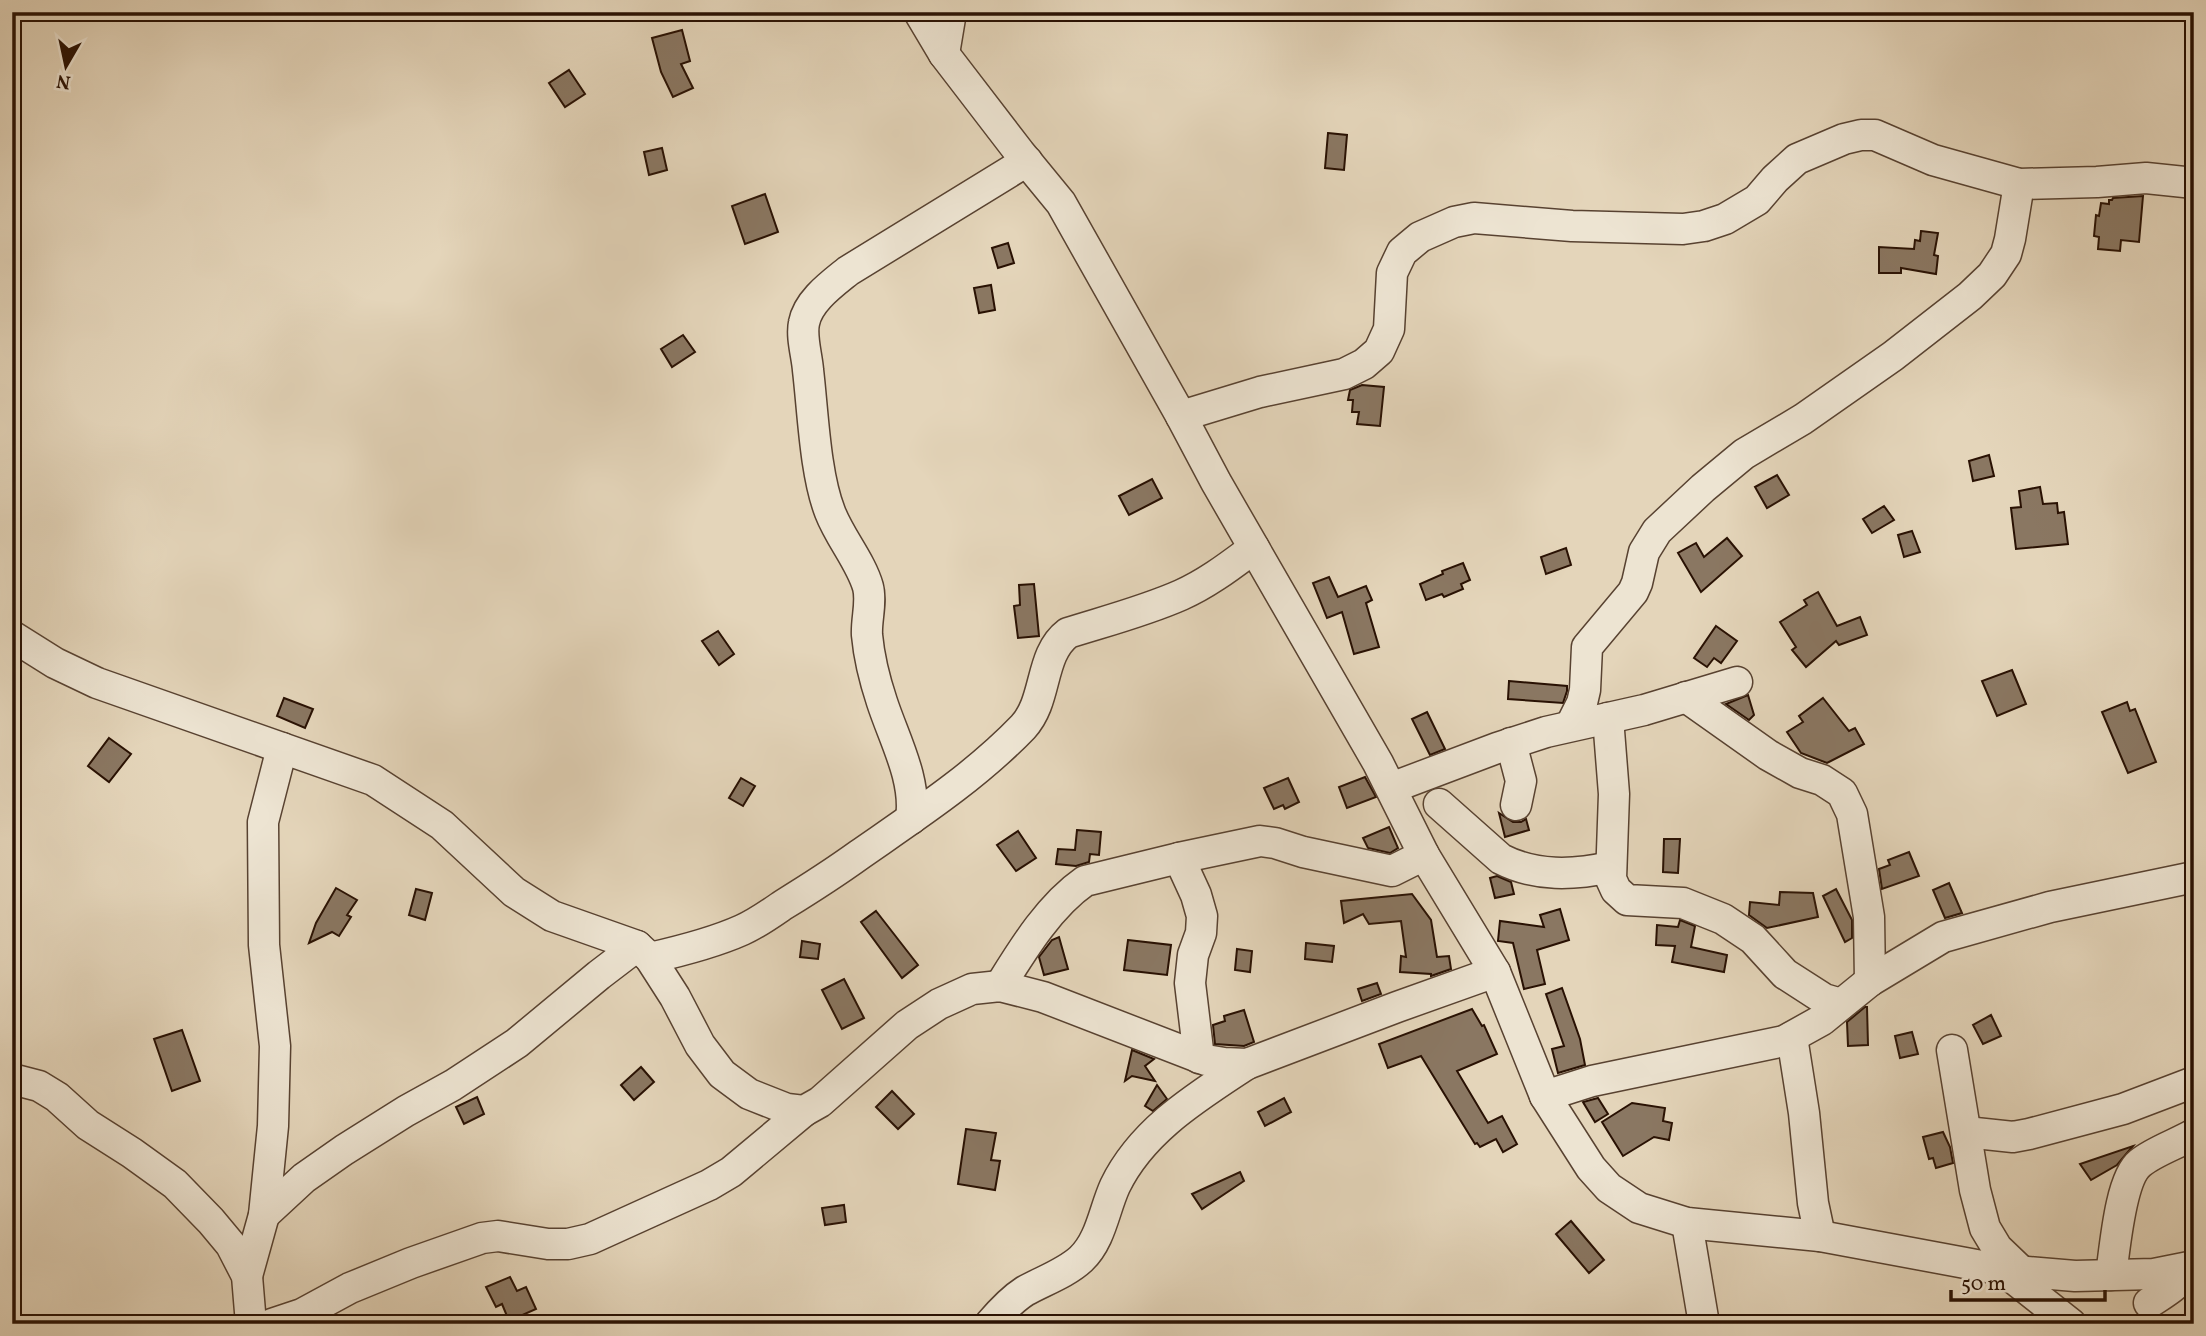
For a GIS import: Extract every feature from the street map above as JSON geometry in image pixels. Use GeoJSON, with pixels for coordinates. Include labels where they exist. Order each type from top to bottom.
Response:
{"type":"FeatureCollection","features":[{"type":"Feature","properties":{"kind":"street"},"geometry":{"type":"LineString","coordinates":[[919,12],[944,54],[1061,203],[1216,482],[1345,704],[1422,851],[1494,972],[1545,1096],[1591,1168],[1609,1188],[1639,1208],[1687,1223],[1821,1236],[2012,1271],[2075,1276],[2125,1275],[2191,1267]]}},
{"type":"Feature","properties":{"kind":"street"},"geometry":{"type":"LineString","coordinates":[[944,54],[951,12]]}},
{"type":"Feature","properties":{"kind":"street"},"geometry":{"type":"LineString","coordinates":[[1181,416],[1260,392],[1344,374],[1364,364],[1379,351],[1389,329],[1392,273],[1402,252],[1419,237],[1454,222],[1474,218],[1572,226],[1683,229],[1704,226],[1726,219],[1757,200],[1797,159],[1844,139],[1861,135],[1875,135],[1933,160],[2020,184],[2146,178],[2194,183]]}},
{"type":"Feature","properties":{"kind":"street"},"geometry":{"type":"LineString","coordinates":[[911,819],[913,804],[909,782],[881,701],[869,652],[869,592],[829,509],[821,476],[804,323],[816,300],[848,271],[1027,161]]}},
{"type":"Feature","properties":{"kind":"street"},"geometry":{"type":"LineString","coordinates":[[1571,725],[1582,703],[1587,647],[1633,592],[1644,552],[1657,531],[1744,454],[1803,419],[1893,356],[1970,296],[1992,275],[2006,254],[2020,184]]}},
{"type":"Feature","properties":{"kind":"street"},"geometry":{"type":"LineString","coordinates":[[12,636],[55,663],[97,683],[373,780],[442,825],[514,892],[552,916],[643,952],[689,949],[743,930],[827,878],[979,767],[1026,725],[1039,701],[1053,650],[1068,633],[1141,611],[1182,595],[1217,576],[1254,548]]}},
{"type":"Feature","properties":{"kind":"street"},"geometry":{"type":"LineString","coordinates":[[1391,788],[1511,743],[1737,682]]}},
{"type":"Feature","properties":{"kind":"street"},"geometry":{"type":"LineString","coordinates":[[1685,698],[1768,755],[1800,773],[1822,780],[1842,793],[1852,814],[1869,917],[1871,981]]}},
{"type":"Feature","properties":{"kind":"street"},"geometry":{"type":"LineString","coordinates":[[1608,718],[1615,794],[1611,879],[1616,890],[1622,897],[1634,902],[1683,902],[1723,919],[1768,952],[1785,974],[1824,999],[1841,1004]]}},
{"type":"Feature","properties":{"kind":"street"},"geometry":{"type":"LineString","coordinates":[[1511,743],[1521,781],[1517,806]]}},
{"type":"Feature","properties":{"kind":"street"},"geometry":{"type":"LineString","coordinates":[[251,1324],[247,1276],[264,1215],[273,1126],[275,1046],[264,945],[263,822],[282,747]]}},
{"type":"Feature","properties":{"kind":"street"},"geometry":{"type":"LineString","coordinates":[[1000,986],[1024,948],[1075,888],[1086,881],[1260,841],[1392,871],[1422,851],[1433,827],[1448,768]]}},
{"type":"Feature","properties":{"kind":"street"},"geometry":{"type":"LineString","coordinates":[[1439,804],[1501,859],[1513,865],[1567,874],[1611,867]]}},
{"type":"Feature","properties":{"kind":"street"},"geometry":{"type":"LineString","coordinates":[[1179,858],[1196,895],[1202,916],[1190,983],[1199,1058]]}},
{"type":"Feature","properties":{"kind":"street"},"geometry":{"type":"LineString","coordinates":[[1545,1096],[1592,1081],[1784,1041],[1822,1020],[1871,981],[1943,937],[2050,907],[2194,877]]}},
{"type":"Feature","properties":{"kind":"street"},"geometry":{"type":"LineString","coordinates":[[643,952],[676,996],[700,1045],[722,1074],[749,1094],[770,1104],[804,1111]]}},
{"type":"Feature","properties":{"kind":"street"},"geometry":{"type":"LineString","coordinates":[[264,1215],[304,1178],[344,1150],[517,1043],[589,983],[643,952]]}},
{"type":"Feature","properties":{"kind":"street"},"geometry":{"type":"LineString","coordinates":[[990,1324],[1005,1306],[1024,1292],[1080,1260],[1091,1247],[1115,1187],[1133,1157],[1153,1133],[1194,1099],[1247,1064],[1494,972]]}},
{"type":"Feature","properties":{"kind":"street"},"geometry":{"type":"LineString","coordinates":[[272,1324],[302,1314],[350,1288],[411,1263],[482,1238],[498,1236],[548,1244],[568,1244],[590,1239],[709,1185],[731,1172],[804,1111],[820,1102],[907,1025],[939,1004],[972,989],[1000,986],[1042,998],[1199,1058],[1247,1064]]}},
{"type":"Feature","properties":{"kind":"street"},"geometry":{"type":"LineString","coordinates":[[1792,1037],[1814,1203],[1821,1236]]}},
{"type":"Feature","properties":{"kind":"street"},"geometry":{"type":"LineString","coordinates":[[1952,1050],[1975,1190],[1985,1228],[2012,1271],[2071,1324]]}},
{"type":"Feature","properties":{"kind":"street"},"geometry":{"type":"LineString","coordinates":[[12,1079],[39,1086],[57,1097],[88,1125],[175,1184],[224,1237],[247,1276]]}},
{"type":"Feature","properties":{"kind":"street"},"geometry":{"type":"LineString","coordinates":[[1966,1132],[2013,1137],[2029,1134],[2123,1109],[2194,1082]]}},
{"type":"Feature","properties":{"kind":"street"},"geometry":{"type":"LineString","coordinates":[[2125,1275],[2125,1189],[2132,1171],[2140,1163],[2194,1134]]}},
{"type":"Feature","properties":{"kind":"street"},"geometry":{"type":"LineString","coordinates":[[1687,1223],[1704,1324]]}},
{"type":"Feature","properties":{"kind":"street"},"geometry":{"type":"LineString","coordinates":[[2145,1313],[2183,1278],[2191,1267]]}},
{"type":"Feature","properties":{"kind":"street"},"geometry":{"type":"LineString","coordinates":[[2125,1275],[2144,1281],[2148,1292],[2145,1313]]}},
{"type":"Feature","properties":{"kind":"building"},"geometry":{"type":"Polygon","coordinates":[[[682,30],[690,61],[681,64],[693,88],[673,97],[661,72],[652,38],[682,30]]]}},
{"type":"Feature","properties":{"kind":"building"},"geometry":{"type":"Polygon","coordinates":[[[569,70],[585,94],[565,107],[549,83],[569,70]]]}},
{"type":"Feature","properties":{"kind":"building"},"geometry":{"type":"Polygon","coordinates":[[[1328,133],[1347,135],[1344,170],[1325,168],[1328,133]]]}},
{"type":"Feature","properties":{"kind":"building"},"geometry":{"type":"Polygon","coordinates":[[[662,148],[667,170],[649,175],[644,152],[662,148]]]}},
{"type":"Feature","properties":{"kind":"building"},"geometry":{"type":"Polygon","coordinates":[[[765,194],[778,232],[745,244],[732,206],[765,194]]]}},
{"type":"Feature","properties":{"kind":"building"},"geometry":{"type":"Polygon","coordinates":[[[2143,196],[2139,242],[2121,240],[2120,251],[2098,249],[2099,237],[2094,236],[2096,215],[2099,216],[2101,203],[2109,204],[2109,200],[2113,198],[2143,196]]]}},
{"type":"Feature","properties":{"kind":"building"},"geometry":{"type":"Polygon","coordinates":[[[1921,231],[1938,233],[1934,255],[1938,256],[1936,274],[1901,268],[1901,273],[1879,273],[1879,247],[1914,249],[1915,240],[1920,241],[1921,231]]]}},
{"type":"Feature","properties":{"kind":"building"},"geometry":{"type":"Polygon","coordinates":[[[1008,243],[1014,263],[998,268],[992,248],[1008,243]]]}},
{"type":"Feature","properties":{"kind":"building"},"geometry":{"type":"Polygon","coordinates":[[[991,285],[995,310],[979,313],[974,288],[991,285]]]}},
{"type":"Feature","properties":{"kind":"building"},"geometry":{"type":"Polygon","coordinates":[[[683,335],[695,352],[672,367],[661,349],[683,335]]]}},
{"type":"Feature","properties":{"kind":"building"},"geometry":{"type":"Polygon","coordinates":[[[1362,385],[1384,387],[1380,426],[1357,424],[1359,412],[1352,412],[1353,400],[1348,400],[1350,390],[1362,385]]]}},
{"type":"Feature","properties":{"kind":"building"},"geometry":{"type":"Polygon","coordinates":[[[1989,455],[1994,476],[1973,481],[1969,461],[1989,455]]]}},
{"type":"Feature","properties":{"kind":"building"},"geometry":{"type":"Polygon","coordinates":[[[1777,475],[1789,495],[1767,508],[1755,487],[1777,475]]]}},
{"type":"Feature","properties":{"kind":"building"},"geometry":{"type":"Polygon","coordinates":[[[1152,479],[1162,498],[1129,515],[1119,496],[1152,479]]]}},
{"type":"Feature","properties":{"kind":"building"},"geometry":{"type":"Polygon","coordinates":[[[2040,487],[2043,504],[2057,503],[2058,513],[2064,512],[2068,544],[2016,549],[2011,508],[2021,507],[2019,491],[2040,487]]]}},
{"type":"Feature","properties":{"kind":"building"},"geometry":{"type":"Polygon","coordinates":[[[1884,506],[1894,520],[1872,533],[1863,519],[1884,506]]]}},
{"type":"Feature","properties":{"kind":"building"},"geometry":{"type":"Polygon","coordinates":[[[1912,531],[1920,552],[1904,557],[1898,535],[1912,531]]]}},
{"type":"Feature","properties":{"kind":"building"},"geometry":{"type":"Polygon","coordinates":[[[1727,538],[1742,556],[1701,592],[1678,553],[1696,543],[1704,557],[1727,538]]]}},
{"type":"Feature","properties":{"kind":"building"},"geometry":{"type":"Polygon","coordinates":[[[1566,548],[1571,565],[1546,574],[1541,557],[1566,548]]]}},
{"type":"Feature","properties":{"kind":"building"},"geometry":{"type":"Polygon","coordinates":[[[1463,563],[1470,580],[1461,584],[1463,589],[1444,597],[1442,594],[1426,600],[1420,584],[1463,563]]]}},
{"type":"Feature","properties":{"kind":"building"},"geometry":{"type":"Polygon","coordinates":[[[1329,577],[1338,597],[1366,586],[1372,600],[1366,603],[1379,647],[1354,654],[1342,612],[1327,618],[1313,583],[1329,577]]]}},
{"type":"Feature","properties":{"kind":"building"},"geometry":{"type":"Polygon","coordinates":[[[1034,584],[1039,636],[1018,638],[1014,606],[1020,605],[1019,585],[1034,584]]]}},
{"type":"Feature","properties":{"kind":"building"},"geometry":{"type":"Polygon","coordinates":[[[1818,592],[1837,626],[1860,617],[1867,635],[1839,645],[1836,641],[1806,667],[1792,650],[1796,647],[1780,622],[1807,605],[1804,600],[1818,592]]]}},
{"type":"Feature","properties":{"kind":"building"},"geometry":{"type":"Polygon","coordinates":[[[1716,626],[1737,641],[1721,663],[1714,658],[1707,667],[1694,658],[1716,626]]]}},
{"type":"Feature","properties":{"kind":"building"},"geometry":{"type":"Polygon","coordinates":[[[718,631],[734,654],[719,665],[702,641],[718,631]]]}},
{"type":"Feature","properties":{"kind":"building"},"geometry":{"type":"Polygon","coordinates":[[[2012,670],[2026,704],[1997,716],[1982,681],[2012,670]]]}},
{"type":"Feature","properties":{"kind":"building"},"geometry":{"type":"Polygon","coordinates":[[[1509,681],[1567,686],[1567,691],[1563,703],[1508,699],[1509,681]]]}},
{"type":"Feature","properties":{"kind":"building"},"geometry":{"type":"Polygon","coordinates":[[[1748,695],[1754,715],[1749,720],[1726,704],[1748,695]]]}},
{"type":"Feature","properties":{"kind":"building"},"geometry":{"type":"Polygon","coordinates":[[[284,698],[313,709],[305,728],[277,716],[284,698]]]}},
{"type":"Feature","properties":{"kind":"building"},"geometry":{"type":"Polygon","coordinates":[[[1823,698],[1849,731],[1855,728],[1864,744],[1827,763],[1801,753],[1787,732],[1803,722],[1799,716],[1823,698]]]}},
{"type":"Feature","properties":{"kind":"building"},"geometry":{"type":"Polygon","coordinates":[[[2127,702],[2130,711],[2135,709],[2156,762],[2128,773],[2102,712],[2127,702]]]}},
{"type":"Feature","properties":{"kind":"building"},"geometry":{"type":"Polygon","coordinates":[[[1427,712],[1445,749],[1430,755],[1412,719],[1427,712]]]}},
{"type":"Feature","properties":{"kind":"building"},"geometry":{"type":"Polygon","coordinates":[[[109,738],[131,754],[109,782],[88,766],[109,738]]]}},
{"type":"Feature","properties":{"kind":"building"},"geometry":{"type":"Polygon","coordinates":[[[1365,777],[1376,797],[1347,808],[1339,787],[1365,777]]]}},
{"type":"Feature","properties":{"kind":"building"},"geometry":{"type":"Polygon","coordinates":[[[741,778],[755,786],[743,806],[729,798],[741,778]]]}},
{"type":"Feature","properties":{"kind":"building"},"geometry":{"type":"Polygon","coordinates":[[[1288,778],[1299,802],[1285,809],[1283,805],[1274,809],[1264,788],[1288,778]]]}},
{"type":"Feature","properties":{"kind":"building"},"geometry":{"type":"Polygon","coordinates":[[[1499,813],[1513,822],[1526,819],[1529,830],[1505,837],[1499,813]]]}},
{"type":"Feature","properties":{"kind":"building"},"geometry":{"type":"Polygon","coordinates":[[[1389,827],[1398,848],[1390,853],[1368,848],[1363,838],[1389,827]]]}},
{"type":"Feature","properties":{"kind":"building"},"geometry":{"type":"Polygon","coordinates":[[[1077,830],[1101,832],[1099,855],[1090,854],[1089,862],[1076,866],[1056,864],[1058,849],[1075,850],[1077,830]]]}},
{"type":"Feature","properties":{"kind":"building"},"geometry":{"type":"Polygon","coordinates":[[[1018,831],[1036,858],[1016,871],[997,845],[1018,831]]]}},
{"type":"Feature","properties":{"kind":"building"},"geometry":{"type":"Polygon","coordinates":[[[1664,839],[1680,839],[1678,873],[1663,872],[1664,839]]]}},
{"type":"Feature","properties":{"kind":"building"},"geometry":{"type":"Polygon","coordinates":[[[1909,852],[1919,876],[1882,889],[1879,869],[1890,865],[1888,860],[1909,852]]]}},
{"type":"Feature","properties":{"kind":"building"},"geometry":{"type":"Polygon","coordinates":[[[1497,876],[1511,882],[1514,894],[1495,898],[1490,878],[1497,876]]]}},
{"type":"Feature","properties":{"kind":"building"},"geometry":{"type":"Polygon","coordinates":[[[1949,883],[1962,913],[1945,918],[1933,890],[1949,883]]]}},
{"type":"Feature","properties":{"kind":"building"},"geometry":{"type":"Polygon","coordinates":[[[336,888],[357,900],[347,915],[351,917],[339,936],[332,932],[309,943],[316,923],[336,888]]]}},
{"type":"Feature","properties":{"kind":"building"},"geometry":{"type":"Polygon","coordinates":[[[416,889],[432,893],[425,920],[409,915],[416,889]]]}},
{"type":"Feature","properties":{"kind":"building"},"geometry":{"type":"Polygon","coordinates":[[[1836,889],[1852,920],[1852,938],[1845,942],[1823,896],[1836,889]]]}},
{"type":"Feature","properties":{"kind":"building"},"geometry":{"type":"Polygon","coordinates":[[[1780,892],[1813,893],[1818,917],[1767,928],[1749,915],[1750,902],[1779,905],[1780,892]]]}},
{"type":"Feature","properties":{"kind":"building"},"geometry":{"type":"Polygon","coordinates":[[[1412,894],[1431,920],[1437,957],[1449,956],[1451,969],[1431,976],[1400,972],[1401,956],[1406,957],[1401,921],[1369,924],[1363,914],[1344,923],[1341,901],[1412,894]]]}},
{"type":"Feature","properties":{"kind":"building"},"geometry":{"type":"Polygon","coordinates":[[[1560,909],[1569,940],[1537,950],[1545,984],[1524,989],[1513,943],[1498,941],[1500,921],[1544,927],[1540,915],[1560,909]]]}},
{"type":"Feature","properties":{"kind":"building"},"geometry":{"type":"Polygon","coordinates":[[[876,911],[918,965],[902,978],[861,922],[876,911]]]}},
{"type":"Feature","properties":{"kind":"building"},"geometry":{"type":"Polygon","coordinates":[[[1680,920],[1695,926],[1691,947],[1727,955],[1724,972],[1672,962],[1675,946],[1656,945],[1657,925],[1678,927],[1680,920]]]}},
{"type":"Feature","properties":{"kind":"building"},"geometry":{"type":"Polygon","coordinates":[[[1059,937],[1068,969],[1044,975],[1039,957],[1052,940],[1059,937]]]}},
{"type":"Feature","properties":{"kind":"building"},"geometry":{"type":"Polygon","coordinates":[[[1128,940],[1171,945],[1167,975],[1124,970],[1128,940]]]}},
{"type":"Feature","properties":{"kind":"building"},"geometry":{"type":"Polygon","coordinates":[[[802,941],[820,944],[818,959],[800,957],[802,941]]]}},
{"type":"Feature","properties":{"kind":"building"},"geometry":{"type":"Polygon","coordinates":[[[1306,943],[1334,946],[1332,962],[1305,959],[1306,943]]]}},
{"type":"Feature","properties":{"kind":"building"},"geometry":{"type":"Polygon","coordinates":[[[1237,949],[1252,951],[1250,972],[1235,970],[1237,949]]]}},
{"type":"Feature","properties":{"kind":"building"},"geometry":{"type":"Polygon","coordinates":[[[844,979],[864,1018],[842,1029],[822,990],[844,979]]]}},
{"type":"Feature","properties":{"kind":"building"},"geometry":{"type":"Polygon","coordinates":[[[1377,983],[1381,994],[1362,1001],[1358,989],[1377,983]]]}},
{"type":"Feature","properties":{"kind":"building"},"geometry":{"type":"Polygon","coordinates":[[[1562,988],[1580,1039],[1585,1065],[1558,1073],[1552,1049],[1564,1046],[1546,994],[1562,988]]]}},
{"type":"Feature","properties":{"kind":"building"},"geometry":{"type":"Polygon","coordinates":[[[1865,1007],[1868,1045],[1848,1046],[1847,1022],[1865,1007]]]}},
{"type":"Feature","properties":{"kind":"building"},"geometry":{"type":"Polygon","coordinates":[[[1472,1009],[1482,1026],[1484,1025],[1497,1054],[1457,1071],[1488,1123],[1502,1116],[1517,1144],[1503,1152],[1496,1139],[1480,1147],[1475,1144],[1421,1056],[1388,1068],[1379,1044],[1472,1009]]]}},
{"type":"Feature","properties":{"kind":"building"},"geometry":{"type":"Polygon","coordinates":[[[1244,1010],[1254,1042],[1244,1046],[1215,1044],[1213,1025],[1225,1021],[1224,1016],[1244,1010]]]}},
{"type":"Feature","properties":{"kind":"building"},"geometry":{"type":"Polygon","coordinates":[[[1991,1015],[2001,1036],[1983,1044],[1973,1025],[1991,1015]]]}},
{"type":"Feature","properties":{"kind":"building"},"geometry":{"type":"Polygon","coordinates":[[[182,1030],[200,1081],[172,1091],[154,1039],[182,1030]]]}},
{"type":"Feature","properties":{"kind":"building"},"geometry":{"type":"Polygon","coordinates":[[[1912,1032],[1918,1054],[1900,1058],[1895,1036],[1912,1032]]]}},
{"type":"Feature","properties":{"kind":"building"},"geometry":{"type":"Polygon","coordinates":[[[1132,1050],[1154,1059],[1145,1066],[1155,1081],[1132,1076],[1125,1081],[1132,1050]]]}},
{"type":"Feature","properties":{"kind":"building"},"geometry":{"type":"Polygon","coordinates":[[[641,1067],[654,1082],[634,1100],[621,1085],[641,1067]]]}},
{"type":"Feature","properties":{"kind":"building"},"geometry":{"type":"Polygon","coordinates":[[[1157,1085],[1167,1099],[1153,1111],[1145,1106],[1157,1085]]]}},
{"type":"Feature","properties":{"kind":"building"},"geometry":{"type":"Polygon","coordinates":[[[892,1091],[914,1114],[898,1129],[876,1107],[892,1091]]]}},
{"type":"Feature","properties":{"kind":"building"},"geometry":{"type":"Polygon","coordinates":[[[477,1097],[484,1114],[464,1124],[456,1107],[477,1097]]]}},
{"type":"Feature","properties":{"kind":"building"},"geometry":{"type":"Polygon","coordinates":[[[1284,1098],[1291,1112],[1265,1126],[1258,1112],[1284,1098]]]}},
{"type":"Feature","properties":{"kind":"building"},"geometry":{"type":"Polygon","coordinates":[[[1598,1098],[1608,1114],[1595,1122],[1583,1102],[1598,1098]]]}},
{"type":"Feature","properties":{"kind":"building"},"geometry":{"type":"Polygon","coordinates":[[[1632,1103],[1665,1108],[1663,1121],[1672,1123],[1669,1140],[1654,1137],[1623,1156],[1602,1122],[1632,1103]]]}},
{"type":"Feature","properties":{"kind":"building"},"geometry":{"type":"Polygon","coordinates":[[[966,1129],[996,1133],[991,1160],[1000,1161],[995,1190],[958,1184],[966,1129]]]}},
{"type":"Feature","properties":{"kind":"building"},"geometry":{"type":"Polygon","coordinates":[[[1943,1132],[1953,1163],[1936,1168],[1933,1158],[1929,1159],[1923,1137],[1943,1132]]]}},
{"type":"Feature","properties":{"kind":"building"},"geometry":{"type":"Polygon","coordinates":[[[2133,1146],[2117,1165],[2091,1180],[2080,1164],[2133,1146]]]}},
{"type":"Feature","properties":{"kind":"building"},"geometry":{"type":"Polygon","coordinates":[[[1240,1172],[1244,1181],[1202,1209],[1192,1194],[1240,1172]]]}},
{"type":"Feature","properties":{"kind":"building"},"geometry":{"type":"Polygon","coordinates":[[[844,1205],[846,1222],[825,1225],[822,1208],[844,1205]]]}},
{"type":"Feature","properties":{"kind":"building"},"geometry":{"type":"Polygon","coordinates":[[[1571,1221],[1604,1260],[1589,1273],[1556,1234],[1571,1221]]]}},
{"type":"Feature","properties":{"kind":"building"},"geometry":{"type":"Polygon","coordinates":[[[510,1277],[517,1291],[526,1287],[536,1309],[509,1321],[502,1304],[496,1307],[486,1287],[510,1277]]]}}]}
